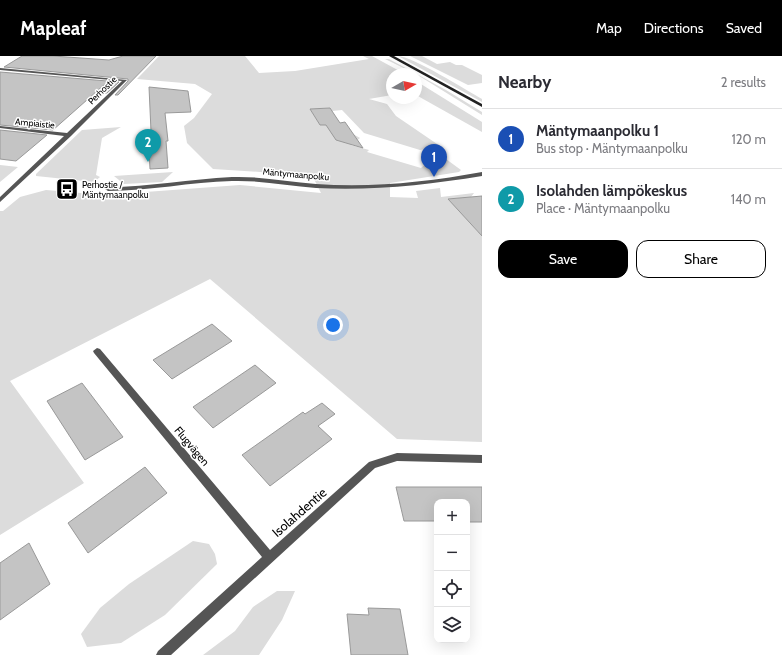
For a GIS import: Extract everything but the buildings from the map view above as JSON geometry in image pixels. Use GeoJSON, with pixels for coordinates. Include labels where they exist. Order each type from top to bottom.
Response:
{"type":"FeatureCollection","features":[{"type":"Feature","properties":{"kind":"main road"},"geometry":{"type":"LineString","coordinates":[[391,56],[482,106]]}},
{"type":"Feature","properties":{"kind":"street","name":"Perhostie"},"geometry":{"type":"LineString","coordinates":[[0,69],[126,80],[0,200]]}},
{"type":"Feature","properties":{"kind":"street","name":"Ampiaistie"},"geometry":{"type":"LineString","coordinates":[[0,127],[69,134]]}},
{"type":"Feature","properties":{"kind":"street","name":"Mäntymaanpolku"},"geometry":{"type":"LineString","coordinates":[[108,189],[137,189],[219,179],[250,179],[316,186],[396,187],[482,174]]}},
{"type":"Feature","properties":{"kind":"street","name":"Flugvägen"},"geometry":{"type":"LineString","coordinates":[[97,351],[269,557]]}},
{"type":"Feature","properties":{"kind":"street","name":"Isolahdentie"},"geometry":{"type":"LineString","coordinates":[[162,655],[269,557],[338,498],[372,465],[397,457],[482,459]]}},
{"type":"Feature","properties":{"kind":"shaded area"},"geometry":{"type":"Polygon","coordinates":[[[159,56],[245,56],[259,73],[295,71],[369,59],[363,56],[372,56],[394,68],[386,68],[386,96],[369,99],[387,104],[396,116],[440,146],[420,150],[364,133],[342,110],[332,111],[330,108],[310,109],[320,125],[326,125],[333,135],[353,134],[360,138],[351,145],[369,150],[367,152],[421,168],[430,160],[423,157],[435,151],[461,170],[459,172],[390,183],[390,197],[418,198],[416,191],[440,188],[441,197],[474,193],[471,197],[449,199],[478,232],[482,231],[482,442],[397,439],[210,279],[10,381],[84,483],[0,535],[0,211],[3,211],[20,197],[46,190],[105,195],[240,185],[321,193],[313,177],[213,169],[187,143],[184,126],[194,118],[212,94],[195,84],[137,79],[159,56]]]}},
{"type":"Feature","properties":{"kind":"shaded area"},"geometry":{"type":"Polygon","coordinates":[[[398,56],[415,61],[439,74],[482,99],[482,102],[422,68],[398,56]]]}},
{"type":"Feature","properties":{"kind":"shaded area"},"geometry":{"type":"Polygon","coordinates":[[[410,56],[422,56],[437,64],[450,62],[456,65],[462,65],[482,75],[482,83],[468,85],[410,56]]]}},
{"type":"Feature","properties":{"kind":"shaded area"},"geometry":{"type":"Polygon","coordinates":[[[385,59],[389,59],[406,68],[385,59]]]}},
{"type":"Feature","properties":{"kind":"shaded area"},"geometry":{"type":"Polygon","coordinates":[[[422,77],[482,112],[482,115],[422,78],[422,77]]]}},
{"type":"Feature","properties":{"kind":"shaded area"},"geometry":{"type":"Polygon","coordinates":[[[422,85],[482,122],[482,132],[422,98],[422,85]]]}},
{"type":"Feature","properties":{"kind":"shaded area"},"geometry":{"type":"Polygon","coordinates":[[[121,127],[102,138],[96,175],[100,177],[94,182],[36,176],[36,174],[82,130],[121,127]]]}},
{"type":"Feature","properties":{"kind":"shaded area"},"geometry":{"type":"Polygon","coordinates":[[[0,165],[18,167],[0,182],[0,165]]]}},
{"type":"Feature","properties":{"kind":"shaded area"},"geometry":{"type":"Polygon","coordinates":[[[173,172],[162,182],[124,184],[114,176],[173,172]]]}},
{"type":"Feature","properties":{"kind":"shaded area"},"geometry":{"type":"Polygon","coordinates":[[[193,541],[209,544],[215,554],[217,564],[165,615],[121,643],[87,647],[81,634],[100,608],[129,584],[193,541]]]}},
{"type":"Feature","properties":{"kind":"shaded area"},"geometry":{"type":"Polygon","coordinates":[[[277,591],[295,591],[282,620],[259,655],[203,655],[235,631],[253,607],[277,591]]]}},
{"type":"Feature","properties":{"kind":"place","name":"Isolahden lämpökeskus"},"geometry":{"type":"Point","coordinates":[148,162]}},
{"type":"Feature","properties":{"kind":"place","name":"Mäntymaanpolku 1"},"geometry":{"type":"Point","coordinates":[434,177]}},
{"type":"Feature","properties":{"kind":"place","name":"Perhostie / Mäntymaanpolku"},"geometry":{"type":"Point","coordinates":[67,189]}}]}
